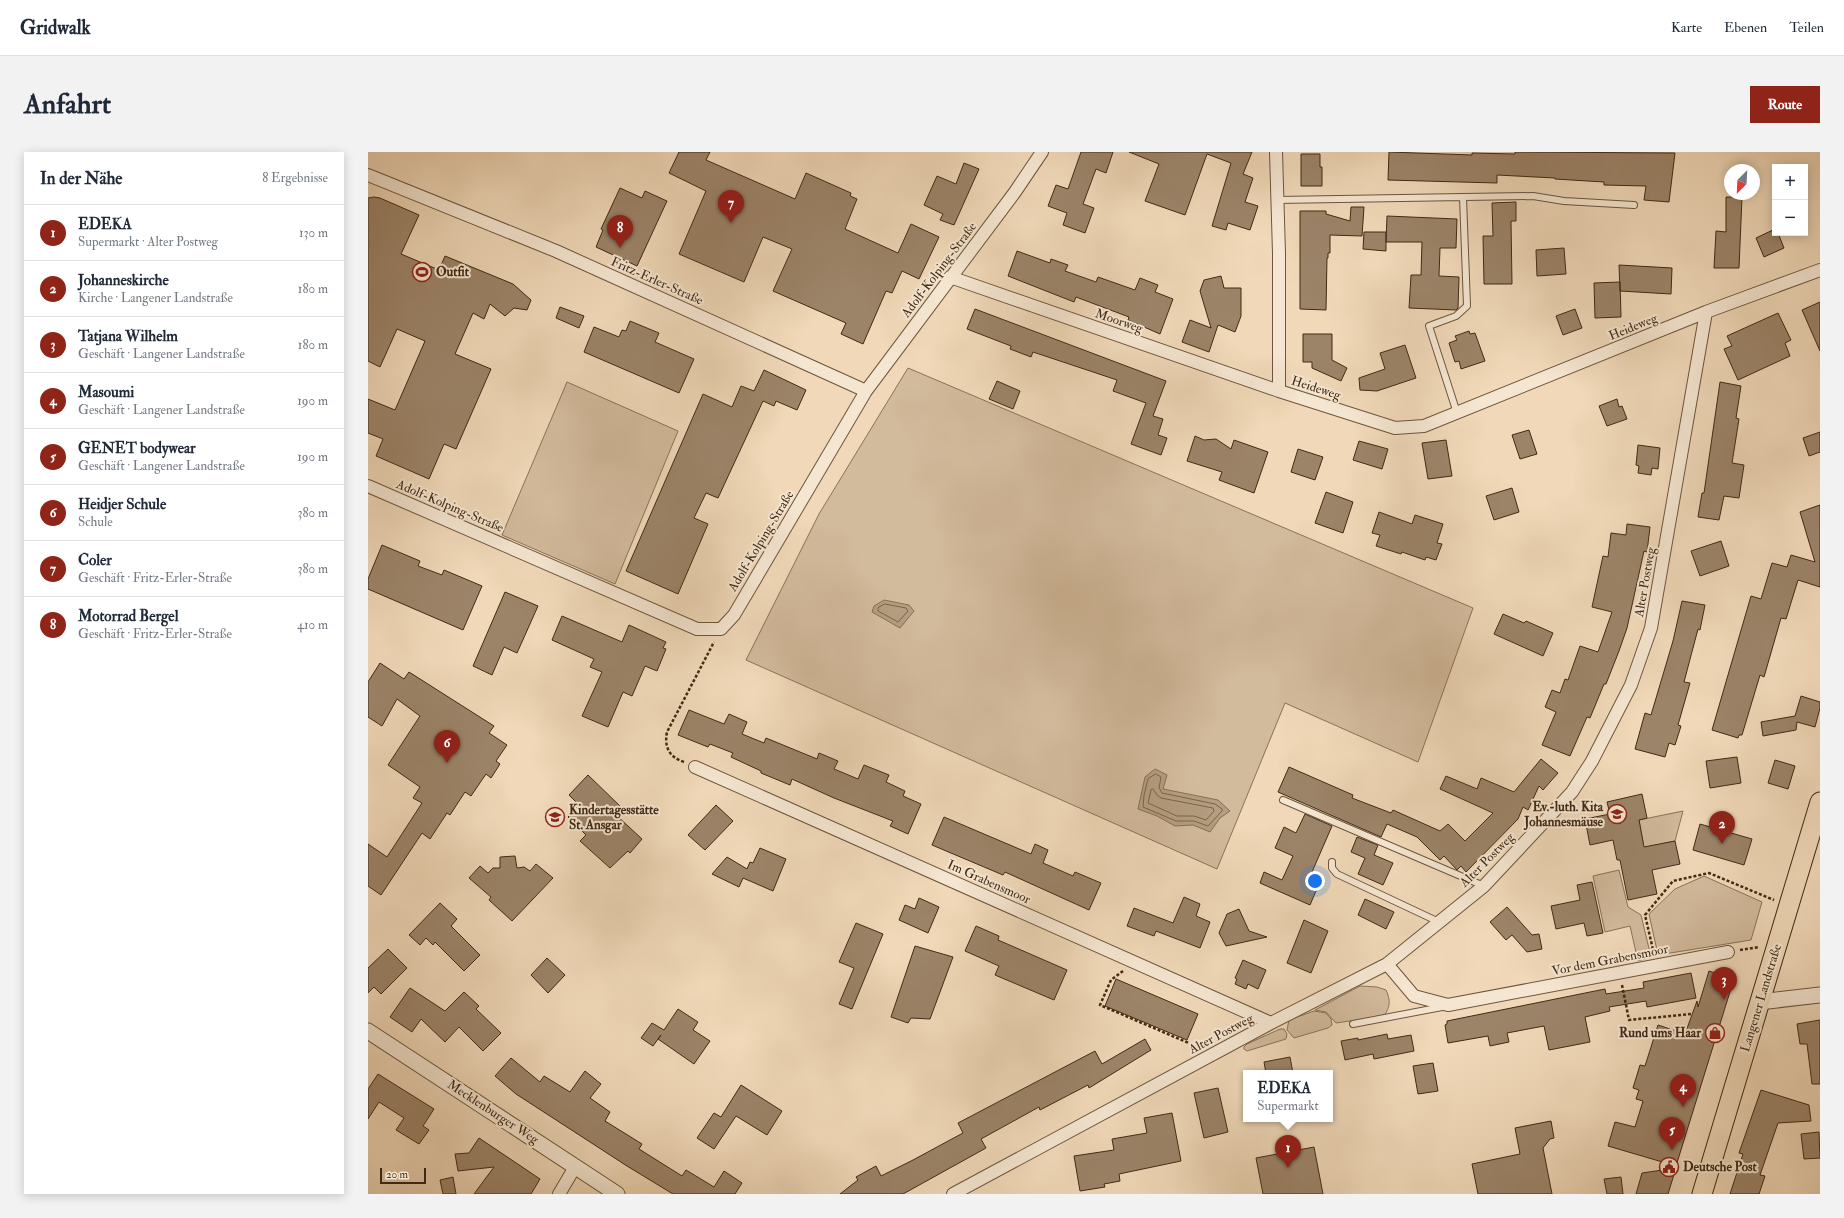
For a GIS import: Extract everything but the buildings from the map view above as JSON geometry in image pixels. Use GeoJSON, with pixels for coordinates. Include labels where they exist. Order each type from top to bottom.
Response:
{"type":"FeatureCollection","features":[{"type":"Feature","properties":{"kind":"main road","name":"Langener Landstraße"},"geometry":{"type":"LineString","coordinates":[[1702,1194],[1820,802]]}},
{"type":"Feature","properties":{"kind":"street","name":"Adolf-Kolping-Straße"},"geometry":{"type":"LineString","coordinates":[[368,486],[697,629],[721,629],[734,615],[866,391],[1016,192],[1042,152]]}},
{"type":"Feature","properties":{"kind":"street","name":"Heideweg"},"geometry":{"type":"LineString","coordinates":[[1276,152],[1280,391],[1395,428],[1424,426],[1706,312],[1820,270]]}},
{"type":"Feature","properties":{"kind":"street","name":"Fritz-Erler-Straße"},"geometry":{"type":"LineString","coordinates":[[368,175],[556,251],[866,391]]}},
{"type":"Feature","properties":{"kind":"street","name":"Moorweg"},"geometry":{"type":"LineString","coordinates":[[950,278],[1280,391]]}},
{"type":"Feature","properties":{"kind":"street","name":"Alter Postweg"},"geometry":{"type":"LineString","coordinates":[[953,1194],[1271,1023],[1387,964],[1484,886],[1572,792],[1592,761],[1631,685],[1651,628],[1706,312]]}},
{"type":"Feature","properties":{"kind":"street","name":"Im Grabensmoor"},"geometry":{"type":"LineString","coordinates":[[695,767],[1271,1023]]}},
{"type":"Feature","properties":{"kind":"street","name":"Vor dem Grabensmoor"},"geometry":{"type":"LineString","coordinates":[[1387,964],[1414,996],[1448,1006],[1728,952]]}},
{"type":"Feature","properties":{"kind":"street"},"geometry":{"type":"LineString","coordinates":[[1759,1002],[1820,995]]}},
{"type":"Feature","properties":{"kind":"street","name":"Mecklenburger Weg"},"geometry":{"type":"LineString","coordinates":[[368,1031],[617,1194]]}},
{"type":"Feature","properties":{"kind":"street"},"geometry":{"type":"LineString","coordinates":[[559,1194],[575,1167]]}},
{"type":"Feature","properties":{"kind":"lane"},"geometry":{"type":"LineString","coordinates":[[1277,200],[1533,196],[1564,202],[1634,205]]}},
{"type":"Feature","properties":{"kind":"lane"},"geometry":{"type":"LineString","coordinates":[[1457,413],[1429,326],[1456,316],[1467,306],[1463,197]]}},
{"type":"Feature","properties":{"kind":"lane"},"geometry":{"type":"LineString","coordinates":[[1283,800],[1484,886]]}},
{"type":"Feature","properties":{"kind":"lane"},"geometry":{"type":"LineString","coordinates":[[1332,862],[1332,868],[1337,874],[1439,922]]}},
{"type":"Feature","properties":{"kind":"lane","name":"Vor dem Grabensmoor"},"geometry":{"type":"LineString","coordinates":[[1353,1024],[1448,1006]]}},
{"type":"Feature","properties":{"kind":"path"},"geometry":{"type":"LineString","coordinates":[[695,767],[677,760],[669,752],[665,742],[667,732],[721,629]]}},
{"type":"Feature","properties":{"kind":"path"},"geometry":{"type":"LineString","coordinates":[[1656,966],[1645,915],[1673,881],[1709,873],[1789,906]]}},
{"type":"Feature","properties":{"kind":"path"},"geometry":{"type":"LineString","coordinates":[[1728,952],[1777,944]]}},
{"type":"Feature","properties":{"kind":"path"},"geometry":{"type":"LineString","coordinates":[[1130,960],[1124,971],[1111,980],[1100,1005],[1213,1054]]}},
{"type":"Feature","properties":{"kind":"path"},"geometry":{"type":"LineString","coordinates":[[1620,973],[1629,1020],[1691,1014]]}},
{"type":"Feature","properties":{"kind":"shaded area"},"geometry":{"type":"Polygon","coordinates":[[[908,368],[1473,608],[1418,762],[1285,703],[1217,869],[746,660],[819,514],[908,368]]]}},
{"type":"Feature","properties":{"kind":"shaded area"},"geometry":{"type":"Polygon","coordinates":[[[567,382],[678,431],[615,584],[502,535],[567,382]]]}},
{"type":"Feature","properties":{"kind":"shaded area"},"geometry":{"type":"Polygon","coordinates":[[[1683,811],[1675,841],[1642,848],[1643,842],[1639,820],[1683,811]]]}},
{"type":"Feature","properties":{"kind":"shaded area"},"geometry":{"type":"Polygon","coordinates":[[[1619,870],[1628,907],[1641,915],[1651,957],[1638,961],[1630,926],[1605,932],[1593,876],[1619,870]]]}},
{"type":"Feature","properties":{"kind":"shaded area"},"geometry":{"type":"Polygon","coordinates":[[[1704,876],[1762,902],[1751,940],[1658,955],[1649,914],[1675,889],[1704,876]]]}},
{"type":"Feature","properties":{"kind":"shaded area"},"geometry":{"type":"Polygon","coordinates":[[[1360,986],[1377,987],[1386,990],[1389,997],[1389,1004],[1388,1010],[1384,1016],[1336,1023],[1326,1012],[1315,1010],[1360,986]]]}},
{"type":"Feature","properties":{"kind":"shaded area"},"geometry":{"type":"Polygon","coordinates":[[[1314,1011],[1326,1013],[1331,1019],[1332,1025],[1328,1028],[1294,1038],[1287,1030],[1289,1020],[1314,1011]]]}},
{"type":"Feature","properties":{"kind":"shaded area"},"geometry":{"type":"Polygon","coordinates":[[[1280,1029],[1284,1029],[1287,1034],[1286,1039],[1247,1051],[1244,1049],[1247,1044],[1280,1029]]]}},
{"type":"Feature","properties":{"kind":"water"},"geometry":{"type":"Polygon","coordinates":[[[884,600],[909,605],[914,611],[900,628],[872,612],[874,606],[884,600]]]}},
{"type":"Feature","properties":{"kind":"water"},"geometry":{"type":"Polygon","coordinates":[[[1155,769],[1167,775],[1163,789],[1218,800],[1230,811],[1220,818],[1210,832],[1193,825],[1175,826],[1157,816],[1138,809],[1145,777],[1155,769]]]}},
{"type":"Feature","properties":{"kind":"place","name":"Coler"},"geometry":{"type":"Point","coordinates":[731,223]}},
{"type":"Feature","properties":{"kind":"place","name":"Motorrad Bergel"},"geometry":{"type":"Point","coordinates":[620,248]}},
{"type":"Feature","properties":{"kind":"place","name":"Outfit"},"geometry":{"type":"Point","coordinates":[422,272]}},
{"type":"Feature","properties":{"kind":"place","name":"Heidjer Schule"},"geometry":{"type":"Point","coordinates":[447,763]}},
{"type":"Feature","properties":{"kind":"place","name":"Ev.-luth. Kita Johannesmäuse"},"geometry":{"type":"Point","coordinates":[1617,814]}},
{"type":"Feature","properties":{"kind":"place","name":"Kindertagesstätte St. Ansgar"},"geometry":{"type":"Point","coordinates":[555,817]}},
{"type":"Feature","properties":{"kind":"place","name":"Johanneskirche"},"geometry":{"type":"Point","coordinates":[1722,844]}},
{"type":"Feature","properties":{"kind":"place","name":"Tatjana Wilhelm"},"geometry":{"type":"Point","coordinates":[1724,1000]}},
{"type":"Feature","properties":{"kind":"place","name":"Rund ums Haar"},"geometry":{"type":"Point","coordinates":[1715,1033]}},
{"type":"Feature","properties":{"kind":"place","name":"Masoumi"},"geometry":{"type":"Point","coordinates":[1683,1107]}},
{"type":"Feature","properties":{"kind":"place","name":"GENET bodywear"},"geometry":{"type":"Point","coordinates":[1672,1150]}},
{"type":"Feature","properties":{"kind":"place","name":"Deutsche Post"},"geometry":{"type":"Point","coordinates":[1669,1167]}},
{"type":"Feature","properties":{"kind":"place","name":"EDEKA"},"geometry":{"type":"Point","coordinates":[1288,1168]}}]}
